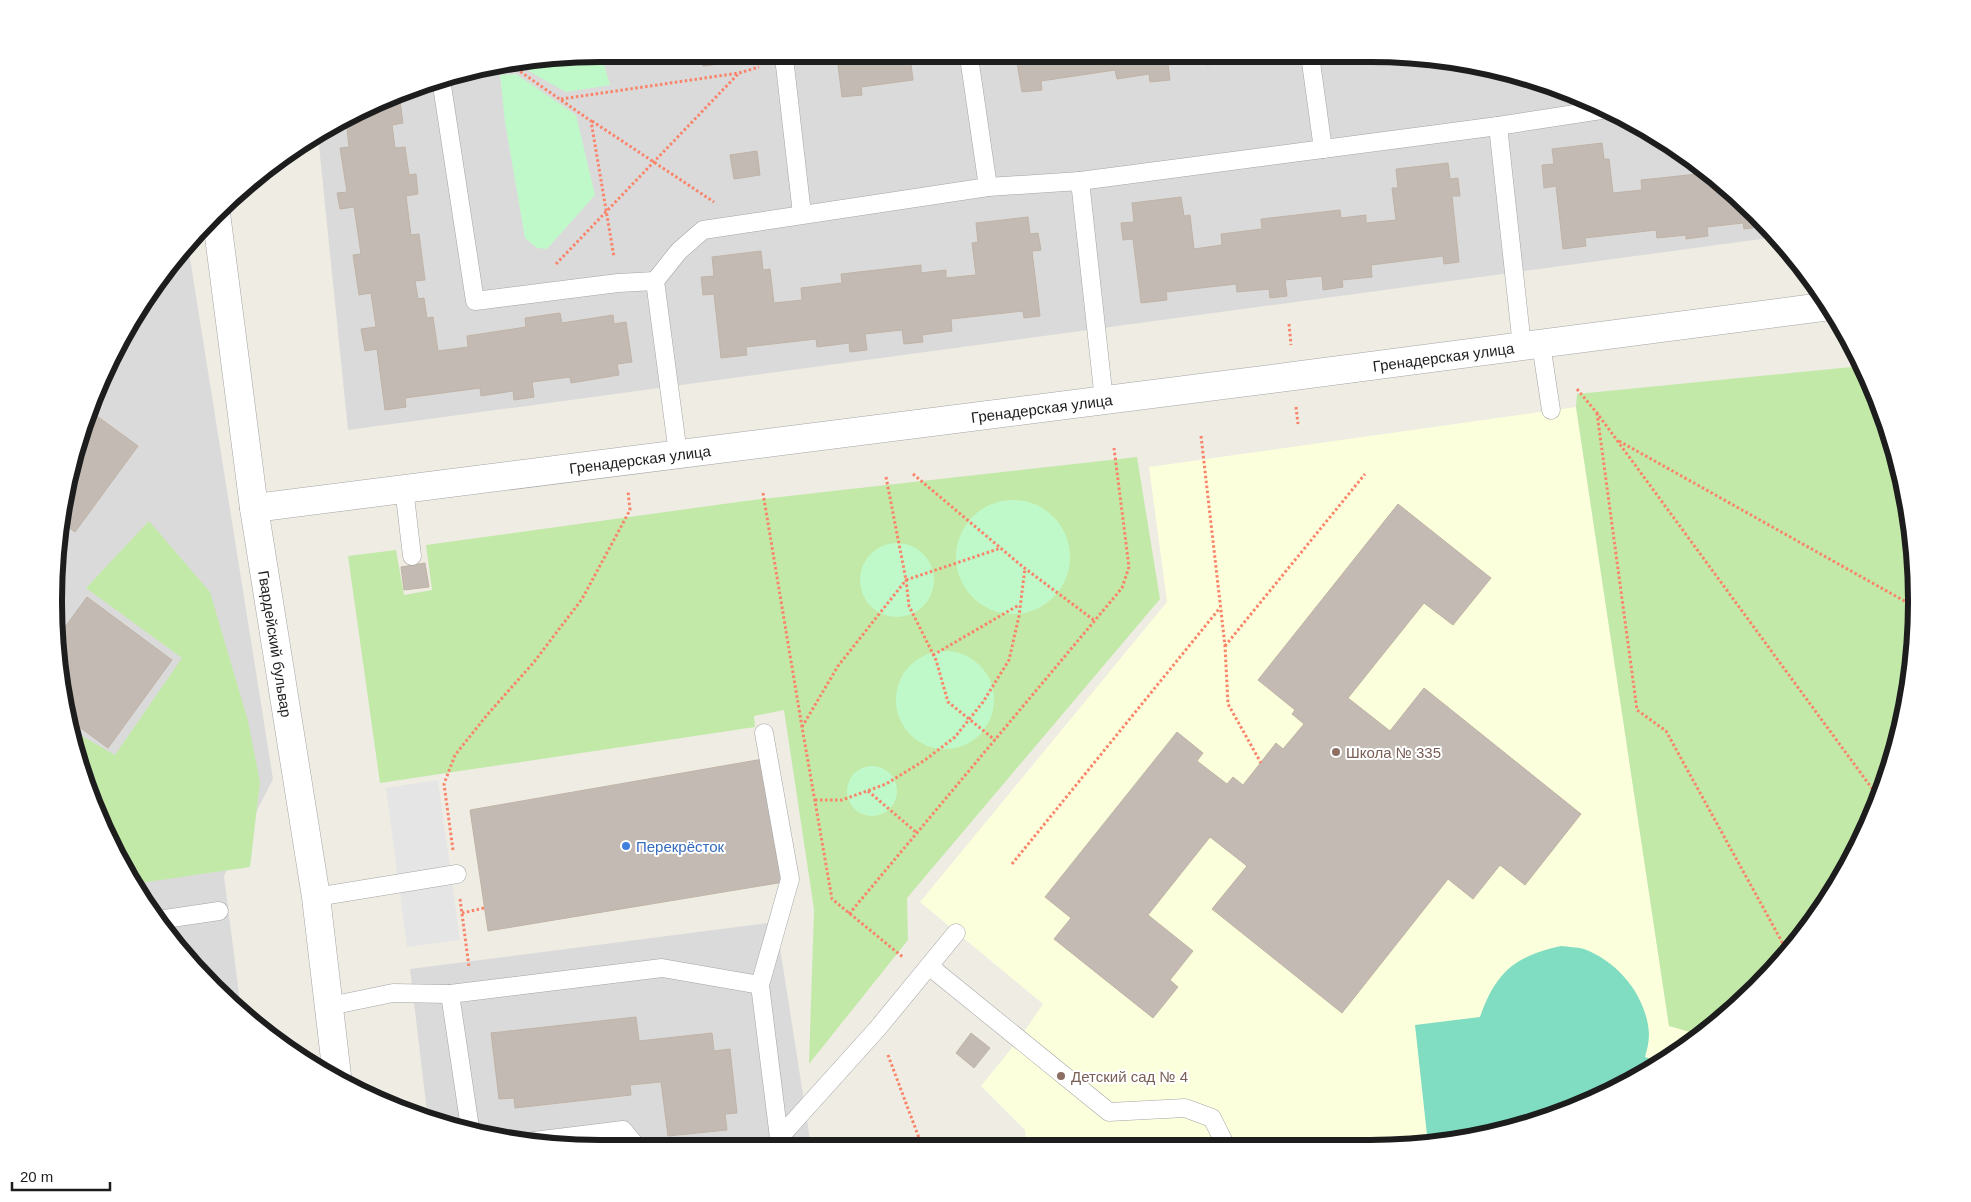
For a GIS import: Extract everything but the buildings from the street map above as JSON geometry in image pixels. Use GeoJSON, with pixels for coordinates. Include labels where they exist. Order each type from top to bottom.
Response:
{"type":"FeatureCollection","features":[{"type":"Feature","properties":{"kind":"street","name":"Гвардейский бульвар"},"geometry":{"type":"LineString","coordinates":[[217,223],[254,508],[316,897],[336,1069]]}},
{"type":"Feature","properties":{"kind":"street","name":"Гренадерская улица"},"geometry":{"type":"LineString","coordinates":[[254,508],[1821,307]]}},
{"type":"Feature","properties":{"kind":"lane"},"geometry":{"type":"LineString","coordinates":[[784,62],[802,214]]}},
{"type":"Feature","properties":{"kind":"lane"},"geometry":{"type":"LineString","coordinates":[[970,62],[988,187]]}},
{"type":"Feature","properties":{"kind":"lane"},"geometry":{"type":"LineString","coordinates":[[1311,62],[1323,149]]}},
{"type":"Feature","properties":{"kind":"lane"},"geometry":{"type":"LineString","coordinates":[[442,87],[475,301],[618,283],[655,281]]}},
{"type":"Feature","properties":{"kind":"lane"},"geometry":{"type":"LineString","coordinates":[[678,454],[655,281],[679,251],[703,230],[988,187],[1080,181],[1498,126],[1593,111]]}},
{"type":"Feature","properties":{"kind":"lane"},"geometry":{"type":"LineString","coordinates":[[1498,126],[1532,345],[1551,410]]}},
{"type":"Feature","properties":{"kind":"lane"},"geometry":{"type":"LineString","coordinates":[[1080,181],[1104,400]]}},
{"type":"Feature","properties":{"kind":"lane"},"geometry":{"type":"LineString","coordinates":[[404,488],[412,556]]}},
{"type":"Feature","properties":{"kind":"lane"},"geometry":{"type":"LineString","coordinates":[[764,734],[790,879],[760,985],[779,1140]]}},
{"type":"Feature","properties":{"kind":"lane"},"geometry":{"type":"LineString","coordinates":[[316,897],[457,874]]}},
{"type":"Feature","properties":{"kind":"lane"},"geometry":{"type":"LineString","coordinates":[[167,919],[220,911]]}},
{"type":"Feature","properties":{"kind":"lane"},"geometry":{"type":"LineString","coordinates":[[781,1140],[878,1028],[956,933]]}},
{"type":"Feature","properties":{"kind":"lane"},"geometry":{"type":"LineString","coordinates":[[330,1006],[393,993],[450,994],[662,968],[760,985]]}},
{"type":"Feature","properties":{"kind":"lane"},"geometry":{"type":"LineString","coordinates":[[926,970],[1109,1112],[1185,1108],[1212,1118],[1223,1140]]}},
{"type":"Feature","properties":{"kind":"lane"},"geometry":{"type":"LineString","coordinates":[[450,994],[469,1123]]}},
{"type":"Feature","properties":{"kind":"lane"},"geometry":{"type":"LineString","coordinates":[[561,1138],[623,1130],[631,1140]]}},
{"type":"Feature","properties":{"kind":"path"},"geometry":{"type":"LineString","coordinates":[[516,70],[746,223]]}},
{"type":"Feature","properties":{"kind":"path"},"geometry":{"type":"LineString","coordinates":[[526,295],[739,73],[560,99]]}},
{"type":"Feature","properties":{"kind":"path"},"geometry":{"type":"LineString","coordinates":[[592,121],[618,283]]}},
{"type":"Feature","properties":{"kind":"path"},"geometry":{"type":"LineString","coordinates":[[1576,388],[1597,413],[1874,791]]}},
{"type":"Feature","properties":{"kind":"path"},"geometry":{"type":"LineString","coordinates":[[1296,400],[1298,424]]}},
{"type":"Feature","properties":{"kind":"path"},"geometry":{"type":"LineString","coordinates":[[1597,413],[1637,710],[1666,731],[1784,945]]}},
{"type":"Feature","properties":{"kind":"path"},"geometry":{"type":"LineString","coordinates":[[1201,436],[1224,646],[1228,704],[1261,763]]}},
{"type":"Feature","properties":{"kind":"path"},"geometry":{"type":"LineString","coordinates":[[1616,440],[1908,603]]}},
{"type":"Feature","properties":{"kind":"path"},"geometry":{"type":"LineString","coordinates":[[849,914],[1122,588],[1128,567],[1114,448]]}},
{"type":"Feature","properties":{"kind":"path"},"geometry":{"type":"LineString","coordinates":[[444,784],[455,755],[487,715],[534,662],[582,599],[630,510],[626,476],[629,460]]}},
{"type":"Feature","properties":{"kind":"path"},"geometry":{"type":"LineString","coordinates":[[913,474],[1025,568],[1094,621]]}},
{"type":"Feature","properties":{"kind":"path"},"geometry":{"type":"LineString","coordinates":[[1224,646],[1365,474]]}},
{"type":"Feature","properties":{"kind":"path"},"geometry":{"type":"LineString","coordinates":[[886,477],[906,580],[909,606],[933,655],[948,702],[995,740]]}},
{"type":"Feature","properties":{"kind":"path"},"geometry":{"type":"LineString","coordinates":[[763,493],[832,899],[849,914],[926,970]]}},
{"type":"Feature","properties":{"kind":"path"},"geometry":{"type":"LineString","coordinates":[[802,727],[838,666],[906,580],[1001,548]]}},
{"type":"Feature","properties":{"kind":"path"},"geometry":{"type":"LineString","coordinates":[[814,800],[842,800],[886,784],[925,760],[955,737],[983,702],[1009,660],[1025,568]]}},
{"type":"Feature","properties":{"kind":"path"},"geometry":{"type":"LineString","coordinates":[[933,655],[1020,604]]}},
{"type":"Feature","properties":{"kind":"path"},"geometry":{"type":"LineString","coordinates":[[1012,864],[1219,609]]}},
{"type":"Feature","properties":{"kind":"path"},"geometry":{"type":"LineString","coordinates":[[868,791],[917,833]]}},
{"type":"Feature","properties":{"kind":"path"},"geometry":{"type":"LineString","coordinates":[[462,913],[484,908]]}},
{"type":"Feature","properties":{"kind":"path"},"geometry":{"type":"LineString","coordinates":[[878,1028],[920,1140]]}},
{"type":"Feature","properties":{"kind":"shaded area"},"geometry":{"type":"Polygon","coordinates":[[[601,62],[1370,62],[1440,67],[1475,73],[1543,91],[1576,103],[1608,118],[1669,153],[1698,174],[1725,196],[1768,238],[348,430],[319,143],[363,118],[395,103],[428,91],[496,73],[531,67],[601,62]]]}},
{"type":"Feature","properties":{"kind":"shaded area"},"geometry":{"type":"Polygon","coordinates":[[[189,254],[273,779],[224,876],[240,1000],[196,956],[153,900],[118,839],[103,807],[91,774],[73,706],[67,671],[62,601],[67,531],[73,496],[91,428],[103,395],[118,363],[153,302],[189,254]]]}},
{"type":"Feature","properties":{"kind":"shaded area","name":"Школа № 335"},"geometry":{"type":"Polygon","coordinates":[[[1576,407],[1669,1026],[1692,1033],[1639,1067],[1576,1099],[1509,1121],[1440,1135],[1370,1140],[1026,1140],[1025,1130],[981,1086],[1019,1039],[1043,1004],[920,902],[1167,602],[1149,467],[1576,407]]]}},
{"type":"Feature","properties":{"kind":"shaded area"},"geometry":{"type":"Polygon","coordinates":[[[438,780],[460,940],[407,947],[386,788],[438,780]]]}},
{"type":"Feature","properties":{"kind":"shaded area"},"geometry":{"type":"Polygon","coordinates":[[[776,922],[810,1140],[601,1140],[566,1138],[496,1129],[427,1111],[410,969],[776,922]]]}},
{"type":"Feature","properties":{"kind":"green space"},"geometry":{"type":"Polygon","coordinates":[[[603,62],[610,85],[566,92],[526,68],[603,62]]]}},
{"type":"Feature","properties":{"kind":"green space"},"geometry":{"type":"Polygon","coordinates":[[[516,74],[576,115],[595,195],[547,249],[537,248],[525,238],[505,122],[500,75],[516,74]]]}},
{"type":"Feature","properties":{"kind":"green space"},"geometry":{"type":"Polygon","coordinates":[[[1855,367],[1880,428],[1898,496],[1907,566],[1907,636],[1904,671],[1890,740],[1868,807],[1836,870],[1818,900],[1797,929],[1751,982],[1692,1033],[1669,1026],[1576,407],[1577,394],[1855,367]]]}},
{"type":"Feature","properties":{"kind":"green space"},"geometry":{"type":"Polygon","coordinates":[[[1137,457],[1160,599],[907,898],[908,940],[809,1064],[814,909],[784,710],[754,716],[755,727],[380,783],[348,556],[396,550],[404,595],[432,590],[426,545],[745,501],[1137,457]]]}},
{"type":"Feature","properties":{"kind":"green space"},"geometry":{"type":"Polygon","coordinates":[[[1013,500],[1035,505],[1053,517],[1065,535],[1070,557],[1065,579],[1053,597],[1035,609],[1013,614],[991,609],[973,597],[961,579],[956,557],[961,535],[973,517],[991,505],[1013,500]]]}},
{"type":"Feature","properties":{"kind":"green space"},"geometry":{"type":"Polygon","coordinates":[[[149,521],[210,592],[248,721],[260,782],[250,867],[143,883],[135,870],[103,807],[80,735],[115,755],[182,658],[86,588],[149,521]]]}},
{"type":"Feature","properties":{"kind":"green space"},"geometry":{"type":"Polygon","coordinates":[[[897,543],[918,549],[928,559],[934,580],[928,601],[918,611],[897,617],[876,611],[866,601],[860,580],[866,559],[876,549],[897,543]]]}},
{"type":"Feature","properties":{"kind":"green space"},"geometry":{"type":"Polygon","coordinates":[[[945,651],[964,655],[980,665],[990,681],[994,700],[990,719],[980,735],[964,745],[945,749],[926,745],[910,735],[900,719],[896,700],[900,681],[910,665],[926,655],[945,651]]]}},
{"type":"Feature","properties":{"kind":"green space"},"geometry":{"type":"Polygon","coordinates":[[[867,766],[877,766],[890,773],[897,786],[897,796],[890,809],[877,816],[867,816],[858,812],[851,805],[847,796],[847,786],[851,777],[858,770],[867,766]]]}},
{"type":"Feature","properties":{"kind":"green space"},"geometry":{"type":"Polygon","coordinates":[[[1561,946],[1584,949],[1609,963],[1629,982],[1637,994],[1647,1020],[1649,1037],[1645,1057],[1652,1059],[1608,1084],[1576,1099],[1543,1111],[1475,1129],[1427,1136],[1415,1025],[1480,1017],[1493,988],[1509,968],[1531,955],[1561,946]]]}},
{"type":"Feature","properties":{"kind":"place","name":"Школа № 335"},"geometry":{"type":"Point","coordinates":[1336,752]}},
{"type":"Feature","properties":{"kind":"place","name":"Перекрёсток"},"geometry":{"type":"Point","coordinates":[626,846]}},
{"type":"Feature","properties":{"kind":"place","name":"Детский сад № 4"},"geometry":{"type":"Point","coordinates":[1061,1076]}}]}
